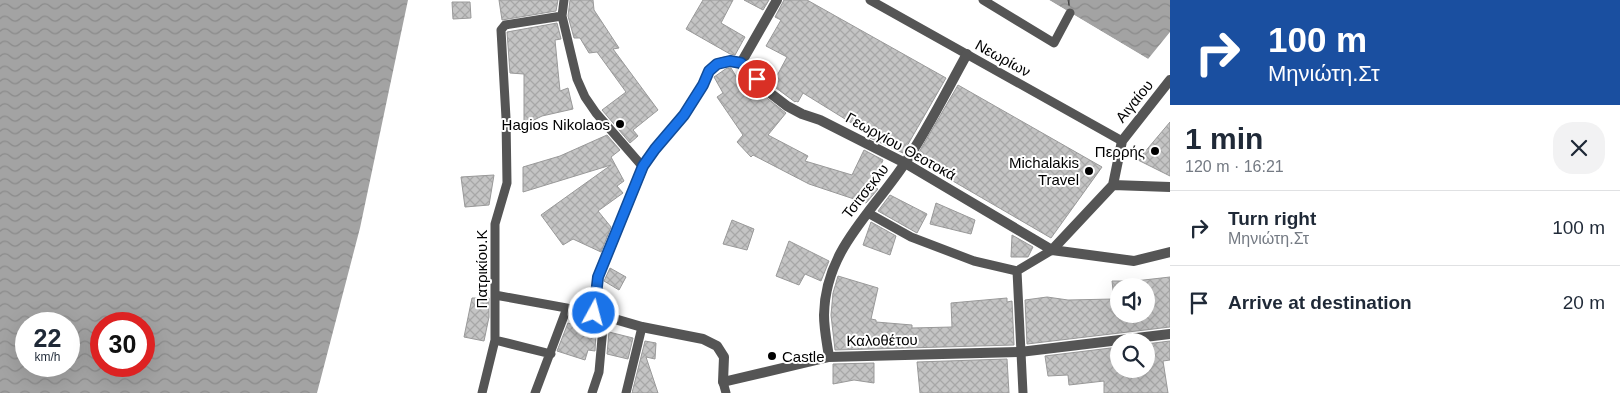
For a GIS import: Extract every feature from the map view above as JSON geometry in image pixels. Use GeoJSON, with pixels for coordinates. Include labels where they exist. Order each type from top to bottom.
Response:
{"type":"FeatureCollection","features":[{"type":"Feature","properties":{"kind":"street"},"geometry":{"type":"LineString","coordinates":[[723,382],[724,357],[717,346],[703,339],[642,327],[599,315],[598,277],[643,166],[684,115],[703,85],[709,71],[717,64],[723,62],[741,63],[778,0]]}},
{"type":"Feature","properties":{"kind":"street","name":"Τσιτσεκλυ"},"geometry":{"type":"LineString","coordinates":[[829,356],[824,315],[829,282],[840,253],[849,236],[905,164],[967,54]]}},
{"type":"Feature","properties":{"kind":"street","name":"Γεωργίου Θεοτοκά"},"geometry":{"type":"LineString","coordinates":[[741,63],[770,93],[787,106],[802,114],[820,120],[905,164],[1052,250]]}},
{"type":"Feature","properties":{"kind":"street","name":"Αιγαίου"},"geometry":{"type":"LineString","coordinates":[[1122,141],[1170,80]]}},
{"type":"Feature","properties":{"kind":"street"},"geometry":{"type":"LineString","coordinates":[[1052,250],[1113,185],[1122,141]]}},
{"type":"Feature","properties":{"kind":"street"},"geometry":{"type":"LineString","coordinates":[[1113,185],[1170,188]]}},
{"type":"Feature","properties":{"kind":"street"},"geometry":{"type":"LineString","coordinates":[[1052,250],[1134,261],[1170,252]]}},
{"type":"Feature","properties":{"kind":"street","name":"Καλοθέτου"},"geometry":{"type":"LineString","coordinates":[[723,382],[829,356],[1020,352],[1170,334]]}},
{"type":"Feature","properties":{"kind":"lane"},"geometry":{"type":"LineString","coordinates":[[564,0],[562,16],[577,79],[585,97],[596,113],[643,166]]}},
{"type":"Feature","properties":{"kind":"lane","name":"Νεωρίων"},"geometry":{"type":"LineString","coordinates":[[870,0],[1122,141]]}},
{"type":"Feature","properties":{"kind":"lane"},"geometry":{"type":"LineString","coordinates":[[983,0],[1054,43],[1070,13]]}},
{"type":"Feature","properties":{"kind":"lane","name":"Πατρικίου.Κ"},"geometry":{"type":"LineString","coordinates":[[482,393],[495,340],[495,224],[506,183],[506,118],[501,30],[505,25],[562,16]]}},
{"type":"Feature","properties":{"kind":"lane"},"geometry":{"type":"LineString","coordinates":[[868,213],[911,237],[974,260],[1017,271],[1052,250]]}},
{"type":"Feature","properties":{"kind":"lane"},"geometry":{"type":"LineString","coordinates":[[1017,271],[1023,393]]}},
{"type":"Feature","properties":{"kind":"lane"},"geometry":{"type":"LineString","coordinates":[[495,295],[599,315],[599,372],[592,393]]}},
{"type":"Feature","properties":{"kind":"lane"},"geometry":{"type":"LineString","coordinates":[[535,393],[567,308]]}},
{"type":"Feature","properties":{"kind":"lane"},"geometry":{"type":"LineString","coordinates":[[626,393],[642,327]]}},
{"type":"Feature","properties":{"kind":"lane"},"geometry":{"type":"LineString","coordinates":[[495,340],[551,354]]}},
{"type":"Feature","properties":{"kind":"lane"},"geometry":{"type":"LineString","coordinates":[[723,382],[726,393]]}},
{"type":"Feature","properties":{"kind":"water"},"geometry":{"type":"Polygon","coordinates":[[[0,0],[408,0],[360,228],[317,393],[0,393],[0,0]]]}},
{"type":"Feature","properties":{"kind":"water"},"geometry":{"type":"Polygon","coordinates":[[[1049,0],[1170,0],[1170,32],[1148,59],[1049,0]]]}},
{"type":"Feature","properties":{"kind":"pier"},"geometry":{"type":"Polygon","coordinates":[[[1046,0],[1049,0],[1148,59],[1146,61],[1046,0]]]}},
{"type":"Feature","properties":{"kind":"building"},"geometry":{"type":"Polygon","coordinates":[[[499,0],[558,0],[556,11],[502,20],[499,0]]]}},
{"type":"Feature","properties":{"kind":"building"},"geometry":{"type":"Polygon","coordinates":[[[570,0],[593,0],[594,10],[619,48],[613,49],[658,110],[633,130],[638,136],[630,143],[602,110],[626,92],[597,52],[589,53],[580,38],[574,38],[568,16],[570,0]]]}},
{"type":"Feature","properties":{"kind":"building"},"geometry":{"type":"Polygon","coordinates":[[[703,0],[733,0],[721,23],[745,37],[735,55],[686,29],[703,0]]]}},
{"type":"Feature","properties":{"kind":"building"},"geometry":{"type":"Polygon","coordinates":[[[744,0],[769,0],[763,10],[744,0]]]}},
{"type":"Feature","properties":{"kind":"building"},"geometry":{"type":"Polygon","coordinates":[[[784,0],[807,0],[946,78],[903,153],[870,138],[871,135],[803,93],[798,102],[795,102],[772,85],[787,57],[766,46],[781,20],[775,17],[784,0]]]}},
{"type":"Feature","properties":{"kind":"building"},"geometry":{"type":"Polygon","coordinates":[[[452,2],[470,2],[471,18],[453,19],[452,2]]]}},
{"type":"Feature","properties":{"kind":"building"},"geometry":{"type":"Polygon","coordinates":[[[557,23],[561,39],[555,40],[560,91],[568,88],[573,109],[542,116],[524,125],[524,74],[510,73],[507,32],[557,23]]]}},
{"type":"Feature","properties":{"kind":"building"},"geometry":{"type":"Polygon","coordinates":[[[727,68],[731,68],[750,99],[763,95],[786,113],[768,135],[808,156],[805,161],[852,175],[864,150],[883,160],[872,186],[878,189],[866,203],[809,184],[753,155],[751,157],[737,142],[743,135],[717,97],[723,93],[714,77],[727,68]]]}},
{"type":"Feature","properties":{"kind":"building"},"geometry":{"type":"Polygon","coordinates":[[[958,85],[1102,167],[1051,238],[915,159],[958,85]]]}},
{"type":"Feature","properties":{"kind":"building"},"geometry":{"type":"Polygon","coordinates":[[[1170,122],[1170,176],[1138,160],[1170,122]]]}},
{"type":"Feature","properties":{"kind":"building"},"geometry":{"type":"Polygon","coordinates":[[[607,135],[620,150],[611,157],[624,181],[617,186],[623,193],[598,211],[611,227],[601,252],[573,239],[563,245],[541,215],[611,165],[523,192],[523,167],[560,156],[607,135]]]}},
{"type":"Feature","properties":{"kind":"building"},"geometry":{"type":"Polygon","coordinates":[[[494,175],[489,205],[465,207],[461,177],[494,175]]]}},
{"type":"Feature","properties":{"kind":"building"},"geometry":{"type":"Polygon","coordinates":[[[890,195],[927,214],[917,233],[878,211],[890,195]]]}},
{"type":"Feature","properties":{"kind":"building"},"geometry":{"type":"Polygon","coordinates":[[[936,203],[975,220],[971,234],[930,224],[936,203]]]}},
{"type":"Feature","properties":{"kind":"building"},"geometry":{"type":"Polygon","coordinates":[[[732,220],[754,229],[747,250],[723,244],[732,220]]]}},
{"type":"Feature","properties":{"kind":"building"},"geometry":{"type":"Polygon","coordinates":[[[871,222],[896,236],[890,255],[863,245],[871,222]]]}},
{"type":"Feature","properties":{"kind":"building"},"geometry":{"type":"Polygon","coordinates":[[[1012,235],[1033,247],[1028,257],[1011,257],[1012,235]]]}},
{"type":"Feature","properties":{"kind":"building"},"geometry":{"type":"Polygon","coordinates":[[[789,241],[829,261],[821,281],[805,274],[799,285],[776,276],[789,241]]]}},
{"type":"Feature","properties":{"kind":"building"},"geometry":{"type":"Polygon","coordinates":[[[610,268],[626,277],[619,290],[604,281],[610,268]]]}},
{"type":"Feature","properties":{"kind":"building"},"geometry":{"type":"Polygon","coordinates":[[[838,276],[878,288],[871,319],[876,320],[876,322],[912,325],[912,328],[952,327],[951,303],[1007,298],[1007,302],[1012,301],[1014,345],[835,350],[831,315],[833,293],[838,276]]]}},
{"type":"Feature","properties":{"kind":"building"},"geometry":{"type":"Polygon","coordinates":[[[1170,277],[1170,327],[1027,344],[1025,300],[1047,297],[1068,300],[1110,299],[1110,323],[1155,323],[1155,279],[1170,277]]]}},
{"type":"Feature","properties":{"kind":"building"},"geometry":{"type":"Polygon","coordinates":[[[472,298],[489,298],[489,317],[484,341],[464,337],[472,298]]]}},
{"type":"Feature","properties":{"kind":"building"},"geometry":{"type":"Polygon","coordinates":[[[568,323],[596,332],[595,351],[588,350],[585,360],[557,351],[568,323]]]}},
{"type":"Feature","properties":{"kind":"building"},"geometry":{"type":"Polygon","coordinates":[[[609,332],[633,338],[628,359],[607,354],[609,332]]]}},
{"type":"Feature","properties":{"kind":"building"},"geometry":{"type":"Polygon","coordinates":[[[645,341],[656,343],[655,359],[646,357],[658,393],[632,393],[645,341]]]}},
{"type":"Feature","properties":{"kind":"building"},"geometry":{"type":"Polygon","coordinates":[[[1170,341],[1170,360],[1163,361],[1168,393],[1104,393],[1104,381],[1069,385],[1068,375],[1048,376],[1045,356],[1110,348],[1110,378],[1155,378],[1155,343],[1170,341]]]}},
{"type":"Feature","properties":{"kind":"building"},"geometry":{"type":"Polygon","coordinates":[[[1007,359],[1009,393],[920,393],[917,362],[1007,359]]]}},
{"type":"Feature","properties":{"kind":"building"},"geometry":{"type":"Polygon","coordinates":[[[874,363],[874,383],[854,380],[833,384],[833,364],[874,363]]]}},
{"type":"Feature","properties":{"kind":"ferry route"},"geometry":{"type":"LineString","coordinates":[[1068,0],[1070,10]]}},
{"type":"Feature","properties":{"kind":"ferry route"},"geometry":{"type":"LineString","coordinates":[[1069,0],[1069,5]]}},
{"type":"Feature","properties":{"kind":"place","name":"Hagios Nikolaos"},"geometry":{"type":"Point","coordinates":[620,124]}},
{"type":"Feature","properties":{"kind":"place","name":"Περρής"},"geometry":{"type":"Point","coordinates":[1155,151]}},
{"type":"Feature","properties":{"kind":"place","name":"Michalakis Travel"},"geometry":{"type":"Point","coordinates":[1089,171]}},
{"type":"Feature","properties":{"kind":"place","name":"Castle"},"geometry":{"type":"Point","coordinates":[772,356]}},
{"type":"Feature","properties":{"kind":"route"},"geometry":{"type":"LineString","coordinates":[[594,313],[598,277],[643,166],[684,115],[703,85],[709,71],[717,64],[730,61],[741,63],[757,79]]}}]}
